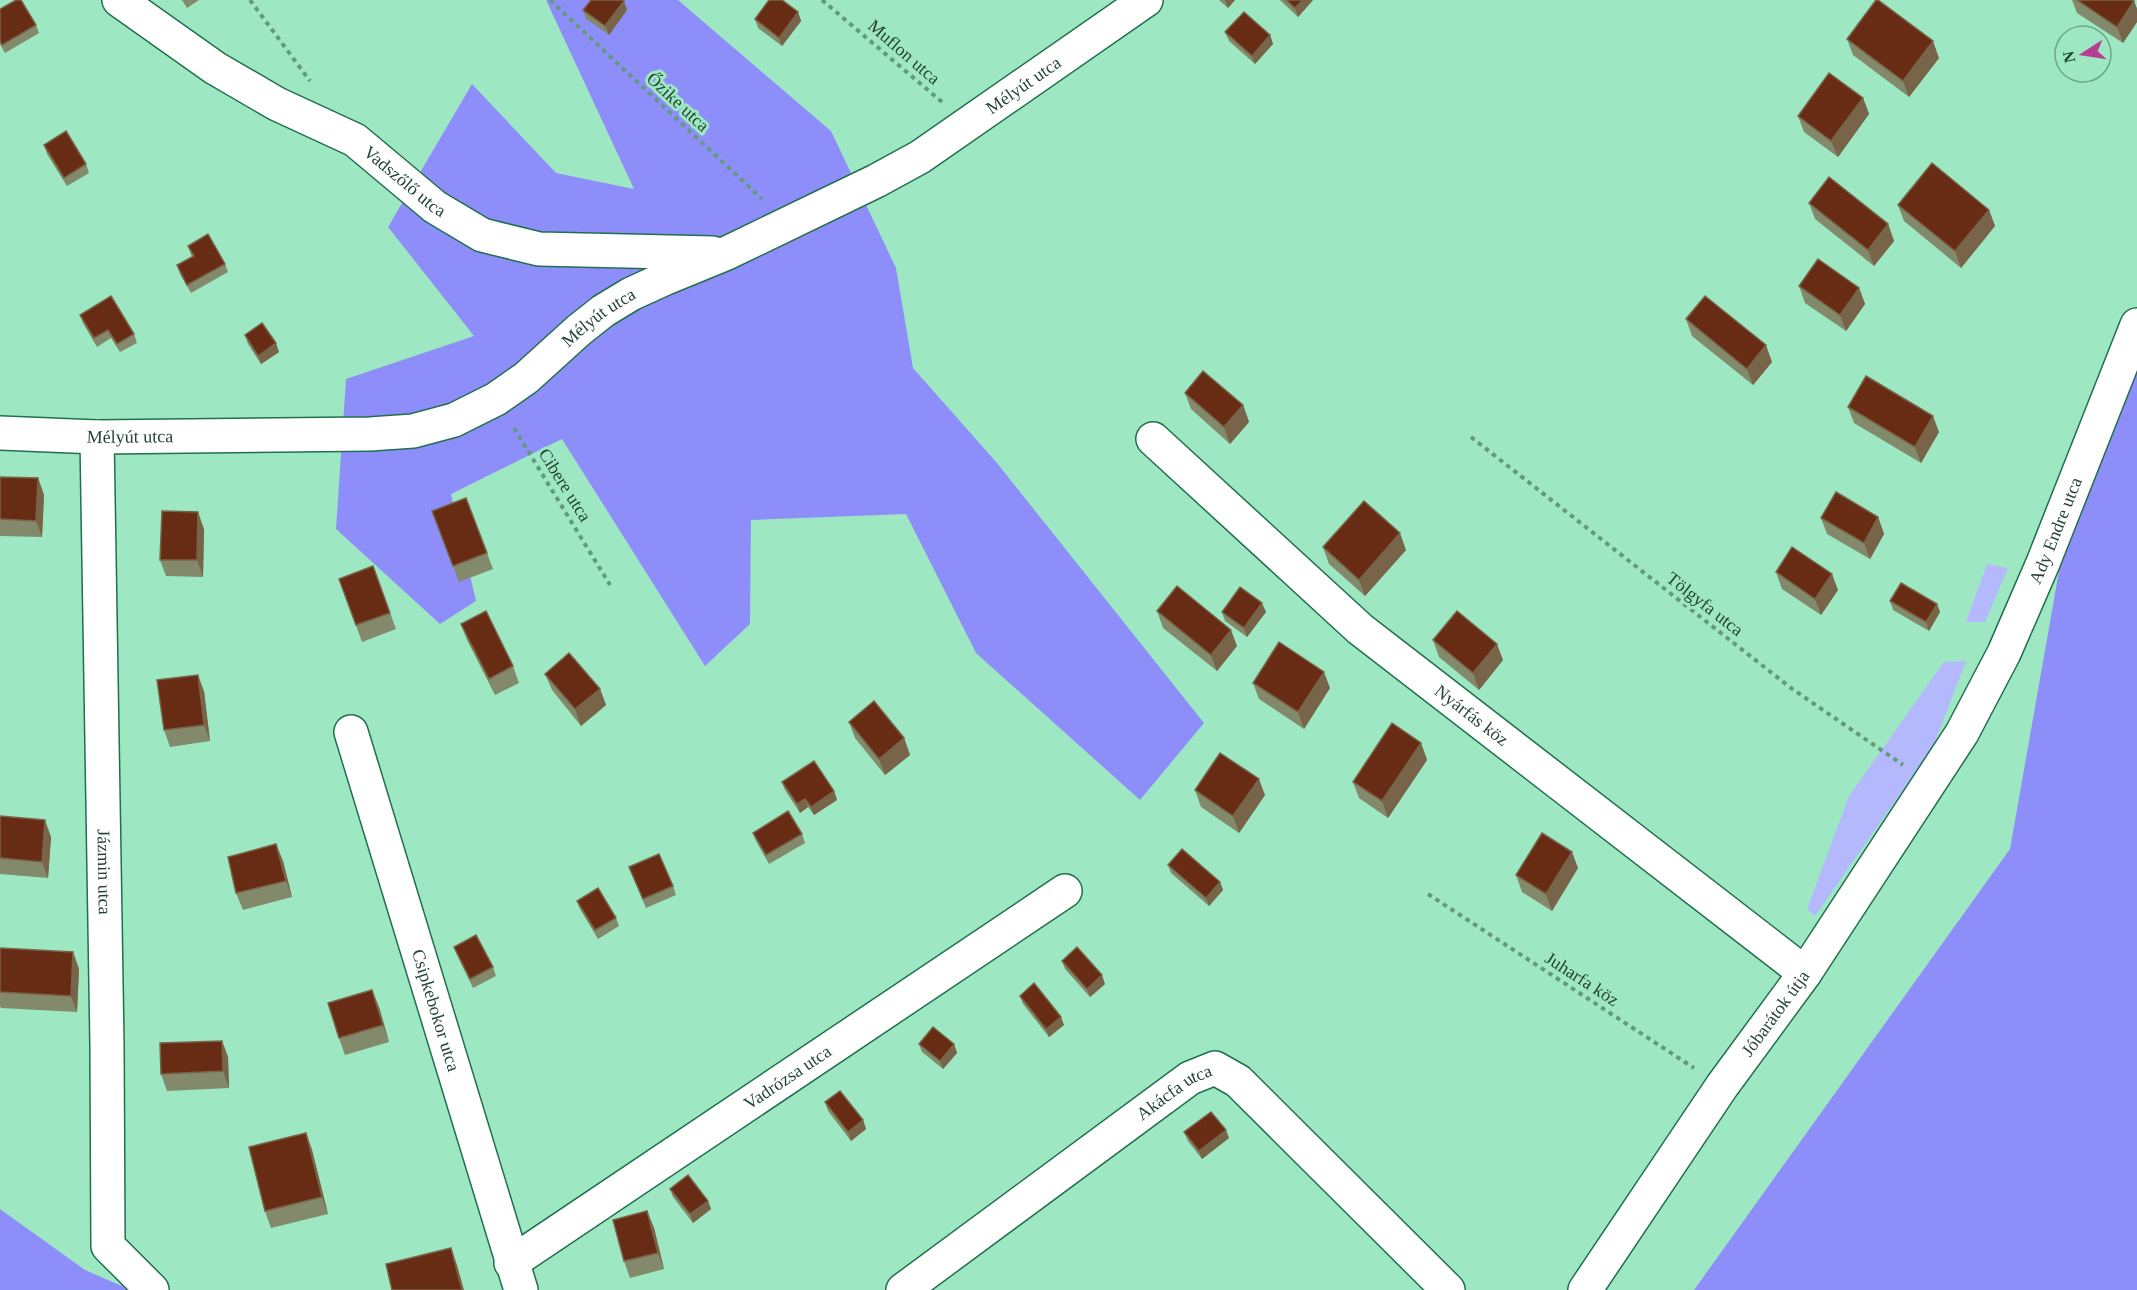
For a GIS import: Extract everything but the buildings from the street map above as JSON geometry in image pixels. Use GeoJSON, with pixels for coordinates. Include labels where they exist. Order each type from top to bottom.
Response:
{"type":"FeatureCollection","features":[{"type":"Feature","properties":{"kind":"street","name":"Vadszőlő utca"},"geometry":{"type":"LineString","coordinates":[[119,0],[215,68],[277,105],[355,140],[435,207],[482,235],[539,249],[727,253]]}},
{"type":"Feature","properties":{"kind":"street","name":"Mélyút utca"},"geometry":{"type":"LineString","coordinates":[[0,433],[97,436],[370,434],[413,431],[454,420],[496,399],[526,378],[603,311],[666,278],[727,253],[876,181],[920,157],[1146,0]]}},
{"type":"Feature","properties":{"kind":"street","name":"Ady Endre utca"},"geometry":{"type":"LineString","coordinates":[[1962,733],[2004,653],[2043,563],[2137,325]]}},
{"type":"Feature","properties":{"kind":"street","name":"Jázmin utca"},"geometry":{"type":"LineString","coordinates":[[97,436],[107,1034],[108,1246],[152,1290]]}},
{"type":"Feature","properties":{"kind":"street","name":"Nyárfás köz"},"geometry":{"type":"LineString","coordinates":[[1153,439],[1359,629],[1805,973]]}},
{"type":"Feature","properties":{"kind":"street","name":"Csipkebokor utca"},"geometry":{"type":"LineString","coordinates":[[351,732],[516,1277]]}},
{"type":"Feature","properties":{"kind":"street","name":"Jóbarátok útja"},"geometry":{"type":"LineString","coordinates":[[1585,1290],[1722,1086],[1805,973],[1962,733]]}},
{"type":"Feature","properties":{"kind":"street","name":"Vadrózsa utca"},"geometry":{"type":"LineString","coordinates":[[516,1277],[1065,891]]}},
{"type":"Feature","properties":{"kind":"street","name":"Akácfa utca"},"geometry":{"type":"LineString","coordinates":[[903,1290],[1190,1077],[1215,1068],[1238,1081],[1448,1290]]}},
{"type":"Feature","properties":{"kind":"path"},"geometry":{"type":"LineString","coordinates":[[250,0],[304,70],[315,89]]}},
{"type":"Feature","properties":{"kind":"path","name":"Őzike utca"},"geometry":{"type":"LineString","coordinates":[[550,0],[788,223]]}},
{"type":"Feature","properties":{"kind":"path","name":"Muflon utca"},"geometry":{"type":"LineString","coordinates":[[822,0],[967,124]]}},
{"type":"Feature","properties":{"kind":"path","name":"Cibere utca"},"geometry":{"type":"LineString","coordinates":[[496,399],[610,585]]}},
{"type":"Feature","properties":{"kind":"path","name":"Tölgyfa utca"},"geometry":{"type":"LineString","coordinates":[[1472,436],[1791,688],[1929,783]]}},
{"type":"Feature","properties":{"kind":"path","name":"Juharfa köz"},"geometry":{"type":"LineString","coordinates":[[1428,894],[1722,1086]]}},
{"type":"Feature","properties":{"kind":"shaded area"},"geometry":{"type":"Polygon","coordinates":[[[546,0],[678,0],[831,131],[896,268],[913,368],[997,463],[1204,723],[1140,800],[976,653],[906,514],[751,520],[750,624],[705,666],[562,439],[451,494],[476,601],[440,624],[336,529],[346,379],[474,336],[388,227],[472,84],[556,173],[634,189],[546,0]]]}},
{"type":"Feature","properties":{"kind":"shaded area"},"geometry":{"type":"Polygon","coordinates":[[[2137,333],[2137,1290],[1694,1290],[2010,849],[2071,503],[2137,333]]]}},
{"type":"Feature","properties":{"kind":"shaded area"},"geometry":{"type":"Polygon","coordinates":[[[1987,564],[2008,568],[1985,622],[1966,622],[1987,564]]]}},
{"type":"Feature","properties":{"kind":"shaded area"},"geometry":{"type":"Polygon","coordinates":[[[1966,661],[1933,747],[1815,916],[1807,909],[1849,796],[1944,662],[1966,661]]]}},
{"type":"Feature","properties":{"kind":"shaded area"},"geometry":{"type":"Polygon","coordinates":[[[0,1209],[85,1270],[131,1290],[0,1290],[0,1209]]]}}]}
